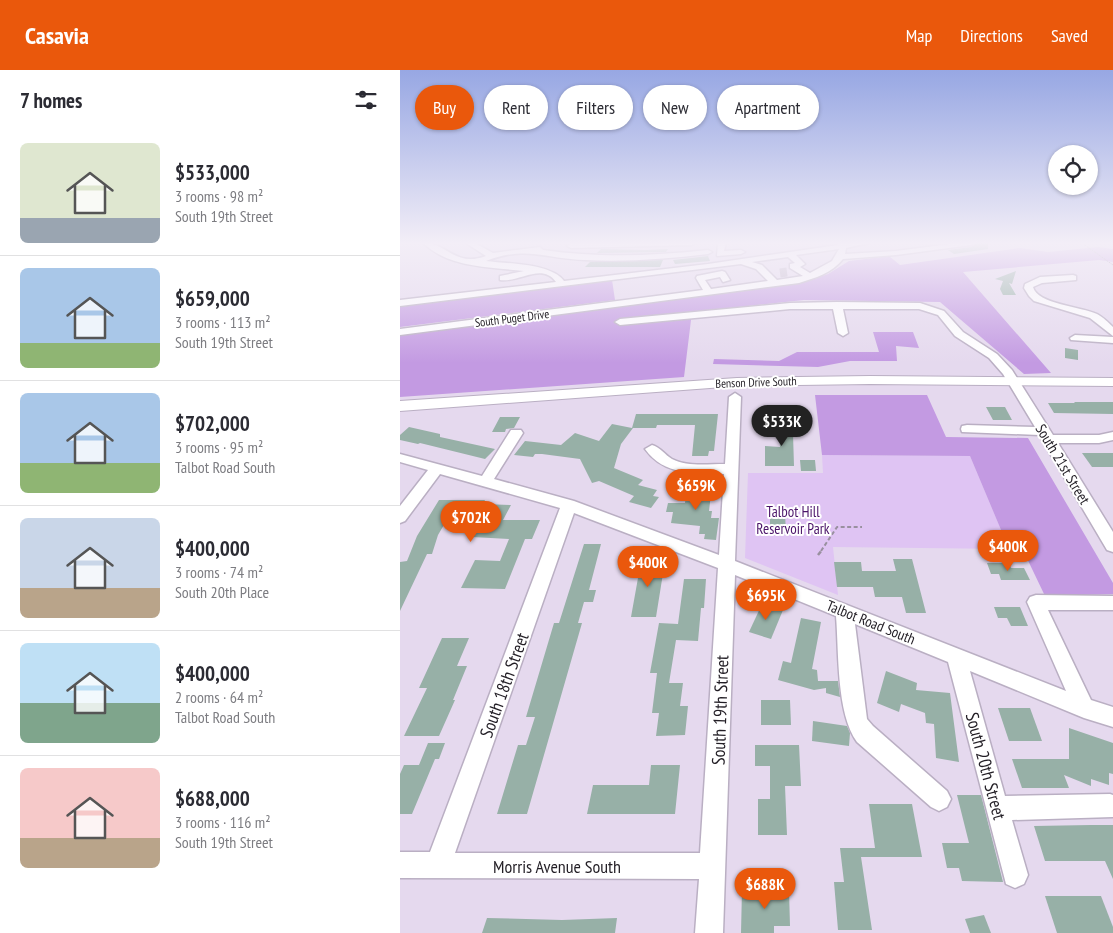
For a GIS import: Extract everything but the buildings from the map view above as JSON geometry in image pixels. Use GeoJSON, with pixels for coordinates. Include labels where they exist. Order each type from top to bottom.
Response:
{"type":"FeatureCollection","features":[{"type":"Feature","properties":{"kind":"main road","name":"Benson Drive South"},"geometry":{"type":"LineString","coordinates":[[400,406],[737,382],[870,380],[1113,382]]}},
{"type":"Feature","properties":{"kind":"street"},"geometry":{"type":"LineString","coordinates":[[400,302],[558,283]]}},
{"type":"Feature","properties":{"kind":"street"},"geometry":{"type":"LineString","coordinates":[[631,302],[627,287],[657,283]]}},
{"type":"Feature","properties":{"kind":"street"},"geometry":{"type":"LineString","coordinates":[[685,283],[690,294]]}},
{"type":"Feature","properties":{"kind":"street"},"geometry":{"type":"LineString","coordinates":[[704,283],[709,292]]}},
{"type":"Feature","properties":{"kind":"street","name":"South Puget Drive"},"geometry":{"type":"LineString","coordinates":[[400,332],[779,283]]}},
{"type":"Feature","properties":{"kind":"street"},"geometry":{"type":"LineString","coordinates":[[1031,283],[1028,288],[1040,300],[1099,319],[1113,333]]}},
{"type":"Feature","properties":{"kind":"street"},"geometry":{"type":"LineString","coordinates":[[837,305],[843,333]]}},
{"type":"Feature","properties":{"kind":"street","name":"South 21st Street"},"geometry":{"type":"LineString","coordinates":[[620,322],[781,306],[920,306],[936,310],[946,317],[959,334],[993,356],[1014,382],[1113,546]]}},
{"type":"Feature","properties":{"kind":"street"},"geometry":{"type":"LineString","coordinates":[[1075,338],[1113,340]]}},
{"type":"Feature","properties":{"kind":"street","name":"South 19th Street"},"geometry":{"type":"LineString","coordinates":[[709,933],[726,564],[736,397]]}},
{"type":"Feature","properties":{"kind":"street"},"geometry":{"type":"LineString","coordinates":[[968,429],[1099,439],[1113,436]]}},
{"type":"Feature","properties":{"kind":"street"},"geometry":{"type":"LineString","coordinates":[[486,481],[516,433]]}},
{"type":"Feature","properties":{"kind":"street"},"geometry":{"type":"LineString","coordinates":[[652,449],[664,461],[680,468],[731,469]]}},
{"type":"Feature","properties":{"kind":"street","name":"Talbot Road South"},"geometry":{"type":"LineString","coordinates":[[400,458],[569,505],[726,564],[1084,708],[1113,717]]}},
{"type":"Feature","properties":{"kind":"street"},"geometry":{"type":"LineString","coordinates":[[400,517],[437,468]]}},
{"type":"Feature","properties":{"kind":"street","name":"South 18th Street"},"geometry":{"type":"LineString","coordinates":[[438,866],[569,505]]}},
{"type":"Feature","properties":{"kind":"street"},"geometry":{"type":"LineString","coordinates":[[1084,708],[1036,602],[1113,603]]}},
{"type":"Feature","properties":{"kind":"street"},"geometry":{"type":"LineString","coordinates":[[845,612],[854,712],[858,725],[865,734],[939,799]]}},
{"type":"Feature","properties":{"kind":"street","name":"South 20th Street"},"geometry":{"type":"LineString","coordinates":[[956,656],[1015,875]]}},
{"type":"Feature","properties":{"kind":"street"},"geometry":{"type":"LineString","coordinates":[[997,808],[1110,806]]}},
{"type":"Feature","properties":{"kind":"street","name":"Morris Avenue South"},"geometry":{"type":"LineString","coordinates":[[400,865],[713,866]]}},
{"type":"Feature","properties":{"kind":"path"},"geometry":{"type":"LineString","coordinates":[[818,554],[837,527],[862,527]]}},
{"type":"Feature","properties":{"kind":"green space","name":"Talbot Hill Reservoir Park"},"geometry":{"type":"Polygon","coordinates":[[[822,455],[970,456],[1009,549],[833,547],[838,595],[745,558],[748,473],[823,473],[822,455]]]}},
{"type":"Feature","properties":{"kind":"shaded area"},"geometry":{"type":"Polygon","coordinates":[[[585,283],[612,283],[615,300],[400,327],[400,306],[585,283]]]}},
{"type":"Feature","properties":{"kind":"shaded area"},"geometry":{"type":"Polygon","coordinates":[[[794,283],[973,283],[1051,373],[1024,374],[940,302],[804,300],[692,312],[684,377],[400,397],[400,335],[794,283]]]}},
{"type":"Feature","properties":{"kind":"shaded area"},"geometry":{"type":"Polygon","coordinates":[[[873,332],[913,332],[919,348],[896,346],[897,361],[850,361],[818,367],[713,364],[714,359],[779,361],[797,352],[879,352],[873,332]]]}},
{"type":"Feature","properties":{"kind":"shaded area"},"geometry":{"type":"Polygon","coordinates":[[[815,395],[927,395],[946,437],[1028,438],[1113,583],[1113,594],[1045,596],[1022,548],[1009,549],[970,456],[822,455],[815,395]]]}}]}
